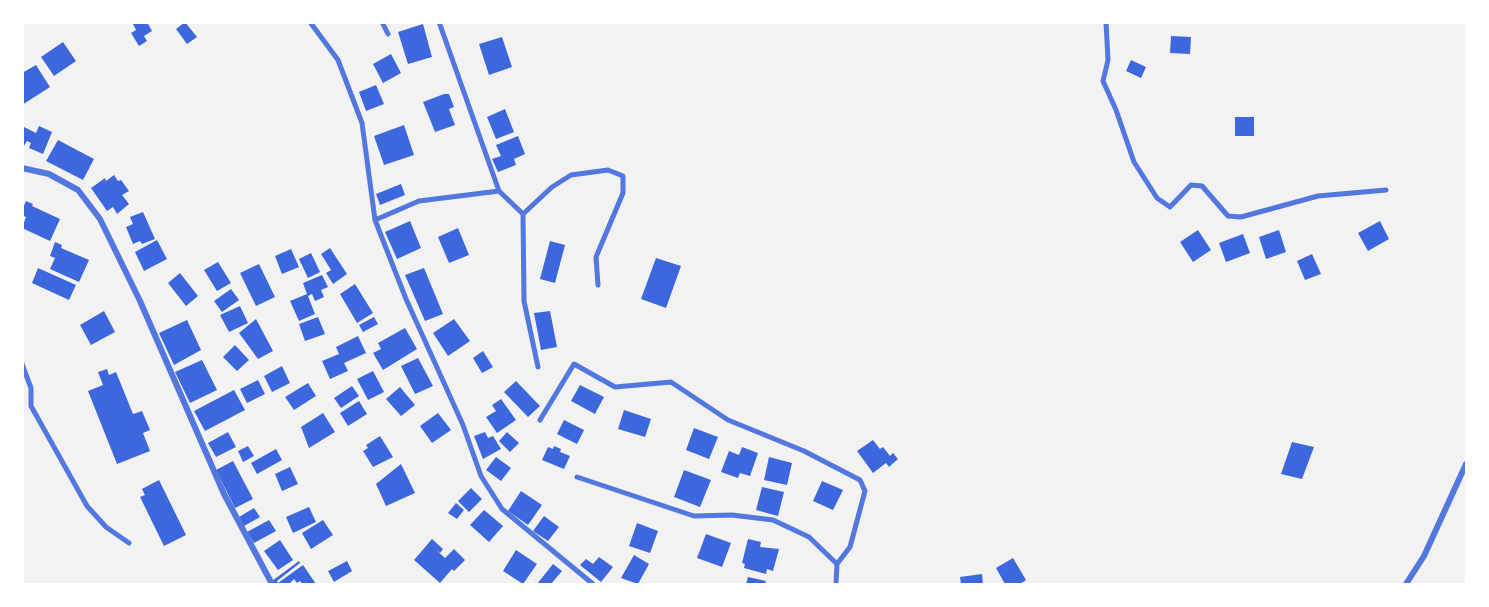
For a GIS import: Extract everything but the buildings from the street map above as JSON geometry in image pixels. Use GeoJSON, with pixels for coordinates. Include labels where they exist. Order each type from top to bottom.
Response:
{"type":"FeatureCollection","features":[{"type":"Feature","properties":{"kind":"street"},"geometry":{"type":"LineString","coordinates":[[310,22],[338,60],[362,123],[375,220],[406,299],[463,425],[481,476],[502,509],[593,585]]}},
{"type":"Feature","properties":{"kind":"street"},"geometry":{"type":"LineString","coordinates":[[382,22],[388,34]]}},
{"type":"Feature","properties":{"kind":"street"},"geometry":{"type":"LineString","coordinates":[[439,22],[499,191],[523,214],[524,302],[537,367]]}},
{"type":"Feature","properties":{"kind":"street"},"geometry":{"type":"LineString","coordinates":[[1106,22],[1108,60],[1103,81],[1134,162],[1157,198],[1170,207],[1191,185],[1202,186],[1228,216],[1241,217],[1318,196],[1386,190]]}},
{"type":"Feature","properties":{"kind":"street"},"geometry":{"type":"LineString","coordinates":[[22,168],[49,174],[78,190],[100,219],[140,302],[224,494],[272,585]]}},
{"type":"Feature","properties":{"kind":"street"},"geometry":{"type":"LineString","coordinates":[[523,214],[552,187],[571,175],[608,170],[623,176],[623,193],[596,257],[598,285]]}},
{"type":"Feature","properties":{"kind":"street"},"geometry":{"type":"LineString","coordinates":[[375,220],[419,201],[499,191]]}},
{"type":"Feature","properties":{"kind":"street"},"geometry":{"type":"LineString","coordinates":[[22,364],[31,388],[31,405],[87,506],[106,527],[129,543]]}},
{"type":"Feature","properties":{"kind":"street"},"geometry":{"type":"LineString","coordinates":[[540,420],[574,364],[615,387],[671,382],[728,420],[804,451],[860,480],[865,491],[850,547],[837,564],[836,585]]}},
{"type":"Feature","properties":{"kind":"street"},"geometry":{"type":"LineString","coordinates":[[1406,585],[1424,556],[1467,464]]}},
{"type":"Feature","properties":{"kind":"street"},"geometry":{"type":"LineString","coordinates":[[577,477],[694,516],[732,515],[773,520],[809,537],[837,564]]}}]}
